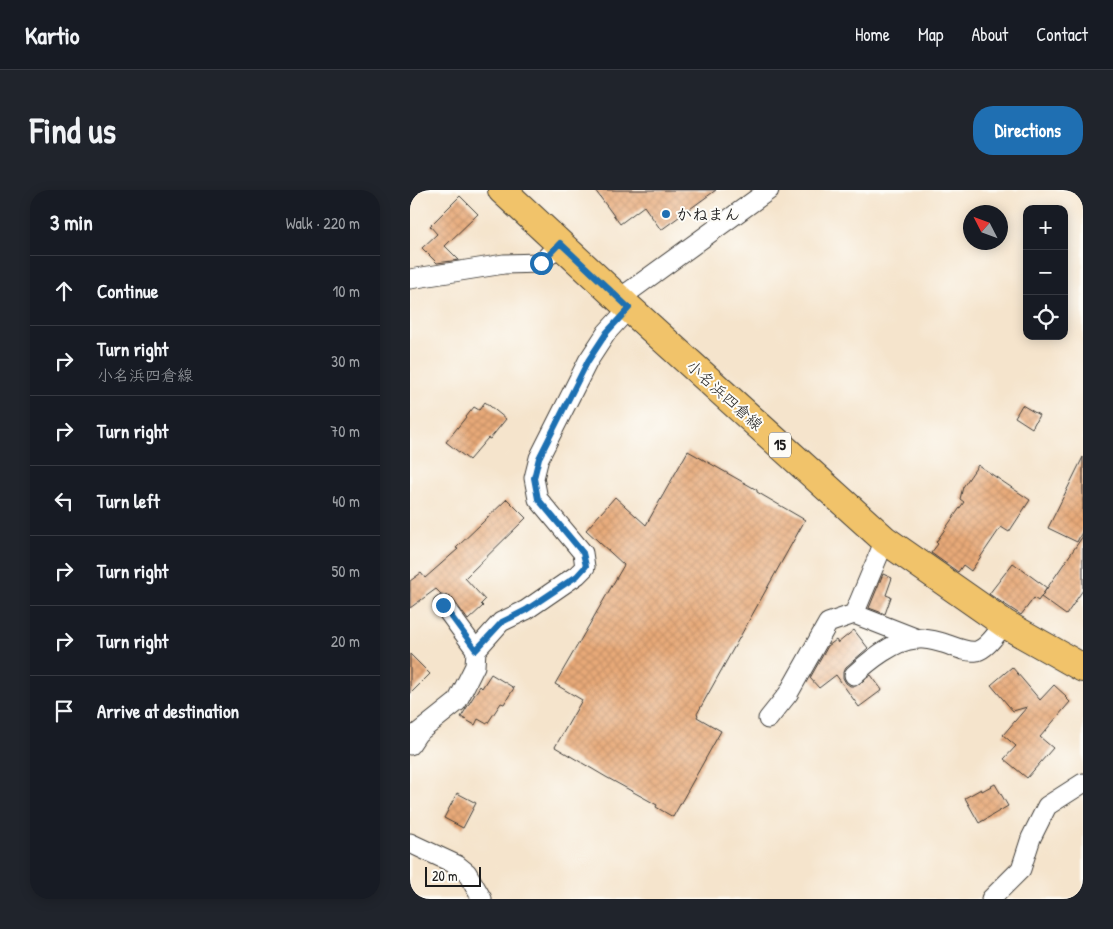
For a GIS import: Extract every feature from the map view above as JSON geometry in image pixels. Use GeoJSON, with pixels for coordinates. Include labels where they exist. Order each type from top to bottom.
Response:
{"type":"FeatureCollection","features":[{"type":"Feature","properties":{"kind":"main road","name":"小名浜四倉線"},"geometry":{"type":"LineString","coordinates":[[502,190],[624,304],[885,540],[1005,624],[1083,668]]}},
{"type":"Feature","properties":{"kind":"street"},"geometry":{"type":"LineString","coordinates":[[410,745],[418,733],[457,702],[475,666],[476,650],[502,622],[533,605],[577,576],[586,566],[583,553],[538,499],[534,478],[539,458],[588,361],[624,304],[769,190]]}},
{"type":"Feature","properties":{"kind":"street"},"geometry":{"type":"LineString","coordinates":[[410,279],[504,264],[541,263],[560,243]]}},
{"type":"Feature","properties":{"kind":"street"},"geometry":{"type":"LineString","coordinates":[[854,614],[885,540]]}},
{"type":"Feature","properties":{"kind":"street"},"geometry":{"type":"LineString","coordinates":[[443,605],[476,650]]}},
{"type":"Feature","properties":{"kind":"street"},"geometry":{"type":"LineString","coordinates":[[768,719],[788,694],[828,623],[854,614],[918,638],[967,651],[984,647],[1005,624]]}},
{"type":"Feature","properties":{"kind":"street"},"geometry":{"type":"LineString","coordinates":[[854,675],[880,654],[904,641],[918,638]]}},
{"type":"Feature","properties":{"kind":"street"},"geometry":{"type":"LineString","coordinates":[[991,899],[1021,869],[1031,838],[1047,806],[1083,783]]}},
{"type":"Feature","properties":{"kind":"street"},"geometry":{"type":"LineString","coordinates":[[410,843],[457,864],[467,873],[482,899]]}},
{"type":"Feature","properties":{"kind":"building","name":"かねまん"},"geometry":{"type":"Polygon","coordinates":[[[595,190],[716,190],[661,230],[644,206],[620,224],[595,190]]]}},
{"type":"Feature","properties":{"kind":"building"},"geometry":{"type":"Polygon","coordinates":[[[460,196],[478,214],[445,246],[459,260],[437,263],[422,248],[437,234],[430,226],[460,196]]]}},
{"type":"Feature","properties":{"kind":"building"},"geometry":{"type":"Polygon","coordinates":[[[485,402],[506,419],[490,439],[488,438],[469,460],[446,442],[474,407],[479,410],[485,402]]]}},
{"type":"Feature","properties":{"kind":"building"},"geometry":{"type":"Polygon","coordinates":[[[1022,405],[1039,415],[1032,428],[1015,417],[1022,405]]]}},
{"type":"Feature","properties":{"kind":"building"},"geometry":{"type":"Polygon","coordinates":[[[688,451],[805,520],[697,714],[697,717],[721,731],[673,817],[656,807],[657,805],[555,747],[582,700],[555,684],[624,565],[586,530],[615,497],[646,525],[688,451]]]}},
{"type":"Feature","properties":{"kind":"building"},"geometry":{"type":"Polygon","coordinates":[[[1083,457],[1083,530],[1077,542],[1048,528],[1083,457]]]}},
{"type":"Feature","properties":{"kind":"building"},"geometry":{"type":"Polygon","coordinates":[[[978,465],[1030,500],[1009,532],[1001,527],[971,571],[963,565],[958,572],[931,553],[938,544],[936,542],[964,502],[960,499],[963,487],[978,465]]]}},
{"type":"Feature","properties":{"kind":"building"},"geometry":{"type":"Polygon","coordinates":[[[507,499],[526,518],[465,578],[485,600],[481,604],[483,606],[468,620],[452,598],[441,594],[436,589],[410,608],[410,581],[421,573],[425,578],[458,549],[456,548],[507,499]]]}},
{"type":"Feature","properties":{"kind":"building"},"geometry":{"type":"Polygon","coordinates":[[[1083,536],[1083,590],[1066,615],[1041,597],[1083,536]]]}},
{"type":"Feature","properties":{"kind":"building"},"geometry":{"type":"Polygon","coordinates":[[[1013,563],[1047,588],[1038,601],[1034,598],[1021,615],[989,594],[1013,563]]]}},
{"type":"Feature","properties":{"kind":"building"},"geometry":{"type":"Polygon","coordinates":[[[883,574],[892,578],[886,595],[891,597],[885,614],[869,608],[883,574]]]}},
{"type":"Feature","properties":{"kind":"building"},"geometry":{"type":"Polygon","coordinates":[[[854,630],[868,648],[846,667],[843,672],[843,678],[850,686],[856,686],[871,675],[882,690],[859,707],[836,675],[819,688],[810,678],[828,646],[836,640],[838,643],[854,630]]]}},
{"type":"Feature","properties":{"kind":"building"},"geometry":{"type":"Polygon","coordinates":[[[410,654],[430,674],[410,694],[410,654]]]}},
{"type":"Feature","properties":{"kind":"building"},"geometry":{"type":"Polygon","coordinates":[[[1012,667],[1040,700],[1054,685],[1070,702],[1040,737],[1053,748],[1027,778],[1004,759],[1016,746],[1003,735],[1027,707],[1013,711],[991,685],[1012,667]]]}},
{"type":"Feature","properties":{"kind":"building"},"geometry":{"type":"Polygon","coordinates":[[[491,674],[514,688],[504,704],[501,703],[487,724],[478,719],[475,725],[461,717],[480,686],[482,688],[491,674]]]}},
{"type":"Feature","properties":{"kind":"building"},"geometry":{"type":"Polygon","coordinates":[[[995,784],[1008,806],[979,823],[965,798],[995,784]]]}},
{"type":"Feature","properties":{"kind":"building"},"geometry":{"type":"Polygon","coordinates":[[[457,793],[476,803],[463,828],[444,818],[457,793]]]}},
{"type":"Feature","properties":{"kind":"place","name":"かねまん"},"geometry":{"type":"Point","coordinates":[666,214]}},
{"type":"Feature","properties":{"kind":"route"},"geometry":{"type":"LineString","coordinates":[[443,605],[476,650],[502,622],[526,610],[577,576],[586,566],[583,553],[538,499],[534,478],[539,458],[588,361],[607,332],[629,308],[560,243],[541,263]]}}]}
